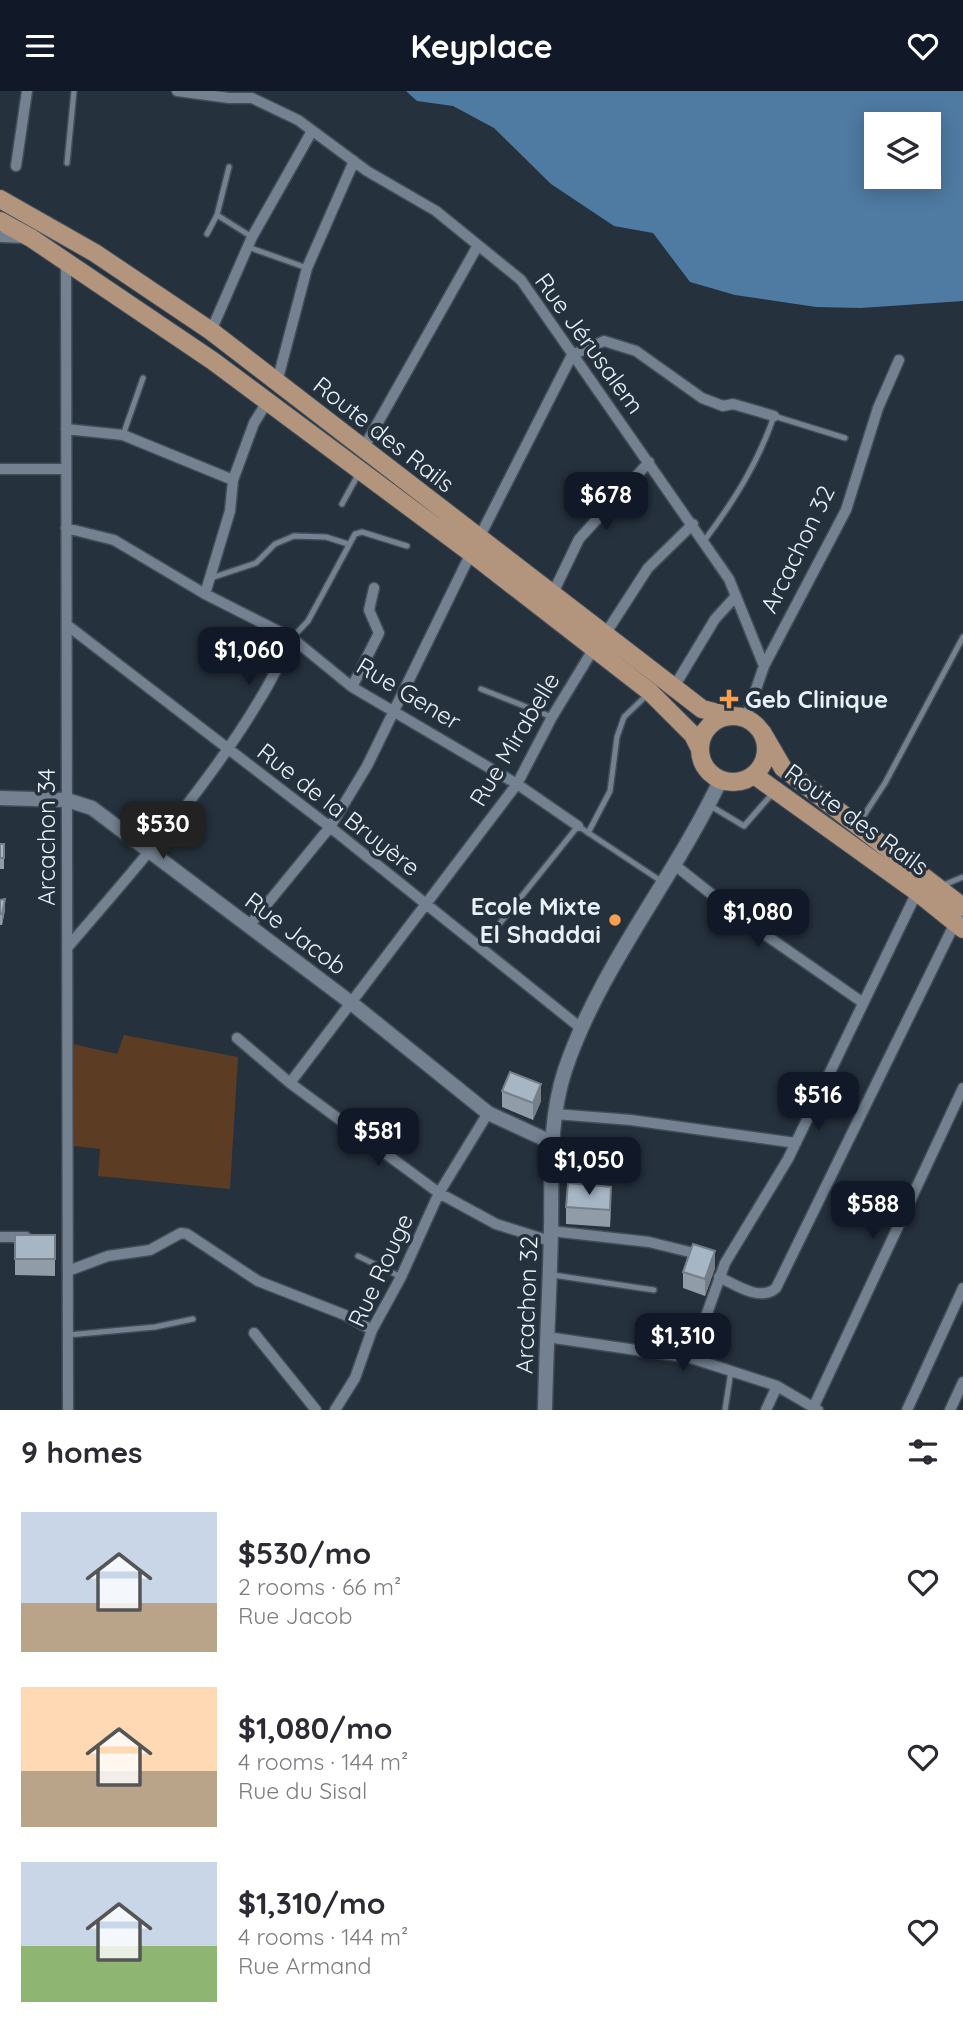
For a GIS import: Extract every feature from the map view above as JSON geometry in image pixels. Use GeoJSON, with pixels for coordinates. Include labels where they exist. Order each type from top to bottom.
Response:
{"type":"FeatureCollection","features":[{"type":"Feature","properties":{"kind":"main road","name":"Route des Rails"},"geometry":{"type":"LineString","coordinates":[[0,199],[95,253],[211,331],[363,449],[475,545],[599,642],[674,687],[702,709],[738,717]]}},
{"type":"Feature","properties":{"kind":"main road","name":"Route des Rails"},"geometry":{"type":"LineString","coordinates":[[0,221],[31,238],[66,265],[213,361],[360,472],[552,595],[693,735],[700,750]]}},
{"type":"Feature","properties":{"kind":"main road"},"geometry":{"type":"LineString","coordinates":[[738,717],[762,732],[765,760],[754,775],[738,782],[721,779],[706,767],[700,750],[706,731],[721,718],[738,717]]}},
{"type":"Feature","properties":{"kind":"main road","name":"Route des Rails"},"geometry":{"type":"LineString","coordinates":[[762,732],[772,754],[783,768],[856,827],[938,887],[960,920]]}},
{"type":"Feature","properties":{"kind":"main road","name":"Route des Rails"},"geometry":{"type":"LineString","coordinates":[[754,775],[960,920]]}},
{"type":"Feature","properties":{"kind":"street"},"geometry":{"type":"LineString","coordinates":[[16,166],[27,91]]}},
{"type":"Feature","properties":{"kind":"street","name":"Rue Jérusalem"},"geometry":{"type":"LineString","coordinates":[[177,91],[252,98],[298,120],[354,162],[436,211],[520,280],[705,541],[729,579],[764,666]]}},
{"type":"Feature","properties":{"kind":"street"},"geometry":{"type":"LineString","coordinates":[[211,331],[250,242],[312,131]]}},
{"type":"Feature","properties":{"kind":"street"},"geometry":{"type":"LineString","coordinates":[[276,382],[307,268],[354,162]]}},
{"type":"Feature","properties":{"kind":"street"},"geometry":{"type":"LineString","coordinates":[[0,237],[31,238]]}},
{"type":"Feature","properties":{"kind":"street"},"geometry":{"type":"LineString","coordinates":[[363,449],[477,247]]}},
{"type":"Feature","properties":{"kind":"street","name":"Arcachon 34"},"geometry":{"type":"LineString","coordinates":[[66,265],[68,1410]]}},
{"type":"Feature","properties":{"kind":"street"},"geometry":{"type":"LineString","coordinates":[[249,926],[330,827],[367,766],[391,712],[572,355],[604,341],[636,351],[702,398],[723,406],[733,404],[774,416]]}},
{"type":"Feature","properties":{"kind":"street","name":"Arcachon 32"},"geometry":{"type":"LineString","coordinates":[[738,717],[846,510],[878,408],[899,360]]}},
{"type":"Feature","properties":{"kind":"street"},"geometry":{"type":"LineString","coordinates":[[205,594],[230,512],[233,480],[254,422],[267,402]]}},
{"type":"Feature","properties":{"kind":"street"},"geometry":{"type":"LineString","coordinates":[[66,429],[123,435],[233,480]]}},
{"type":"Feature","properties":{"kind":"street"},"geometry":{"type":"LineString","coordinates":[[552,595],[579,539],[649,462]]}},
{"type":"Feature","properties":{"kind":"street"},"geometry":{"type":"LineString","coordinates":[[0,469],[66,469]]}},
{"type":"Feature","properties":{"kind":"street","name":"Rue Mirabelle"},"geometry":{"type":"LineString","coordinates":[[290,1083],[517,784],[552,717],[648,568],[693,524]]}},
{"type":"Feature","properties":{"kind":"street","name":"Rue Gener"},"geometry":{"type":"LineString","coordinates":[[66,528],[114,541],[205,594],[292,638],[352,687],[517,784],[578,826]]}},
{"type":"Feature","properties":{"kind":"street"},"geometry":{"type":"LineString","coordinates":[[352,687],[379,633],[369,610],[374,588]]}},
{"type":"Feature","properties":{"kind":"street"},"geometry":{"type":"LineString","coordinates":[[674,687],[715,619],[736,596]]}},
{"type":"Feature","properties":{"kind":"street","name":"Rue de la Bruyère"},"geometry":{"type":"LineString","coordinates":[[67,625],[330,827],[582,1029]]}},
{"type":"Feature","properties":{"kind":"street"},"geometry":{"type":"LineString","coordinates":[[67,948],[152,849],[226,748],[260,699],[292,638]]}},
{"type":"Feature","properties":{"kind":"street","name":"Arcachon 32"},"geometry":{"type":"LineString","coordinates":[[545,1410],[551,1236],[551,1142],[565,1071],[582,1029],[622,952],[676,866],[721,779]]}},
{"type":"Feature","properties":{"kind":"street","name":"Rue Jacob"},"geometry":{"type":"LineString","coordinates":[[0,798],[67,800],[92,807],[152,849],[488,1113],[551,1142]]}},
{"type":"Feature","properties":{"kind":"street"},"geometry":{"type":"LineString","coordinates":[[676,866],[744,921],[862,1002]]}},
{"type":"Feature","properties":{"kind":"street"},"geometry":{"type":"LineString","coordinates":[[691,1358],[725,1263],[796,1143],[917,892]]}},
{"type":"Feature","properties":{"kind":"street"},"geometry":{"type":"LineString","coordinates":[[719,1277],[760,1294],[771,1293],[776,1288],[960,920]]}},
{"type":"Feature","properties":{"kind":"street"},"geometry":{"type":"LineString","coordinates":[[237,1038],[290,1083],[439,1193],[496,1224],[551,1236],[649,1242],[688,1250],[725,1263]]}},
{"type":"Feature","properties":{"kind":"street"},"geometry":{"type":"LineString","coordinates":[[547,1337],[691,1358],[777,1386],[815,1409],[963,1088]]}},
{"type":"Feature","properties":{"kind":"street","name":"Rue Rouge"},"geometry":{"type":"LineString","coordinates":[[335,1410],[355,1378],[372,1330],[401,1277],[439,1193],[488,1113]]}},
{"type":"Feature","properties":{"kind":"street"},"geometry":{"type":"LineString","coordinates":[[555,1114],[631,1120],[796,1143]]}},
{"type":"Feature","properties":{"kind":"street"},"geometry":{"type":"LineString","coordinates":[[68,1271],[108,1256],[150,1250],[181,1233],[187,1234],[258,1281],[345,1315],[372,1330]]}},
{"type":"Feature","properties":{"kind":"street"},"geometry":{"type":"LineString","coordinates":[[0,1237],[41,1237]]}},
{"type":"Feature","properties":{"kind":"street"},"geometry":{"type":"LineString","coordinates":[[54,1237],[68,1237]]}},
{"type":"Feature","properties":{"kind":"street"},"geometry":{"type":"LineString","coordinates":[[907,1410],[963,1288]]}},
{"type":"Feature","properties":{"kind":"street"},"geometry":{"type":"LineString","coordinates":[[254,1333],[316,1410]]}},
{"type":"Feature","properties":{"kind":"street"},"geometry":{"type":"LineString","coordinates":[[950,1410],[963,1382]]}},
{"type":"Feature","properties":{"kind":"street"},"geometry":{"type":"LineString","coordinates":[[766,1410],[777,1386]]}},
{"type":"Feature","properties":{"kind":"lane"},"geometry":{"type":"LineString","coordinates":[[67,163],[74,91]]}},
{"type":"Feature","properties":{"kind":"lane"},"geometry":{"type":"LineString","coordinates":[[206,234],[216,215],[229,167]]}},
{"type":"Feature","properties":{"kind":"lane"},"geometry":{"type":"LineString","coordinates":[[216,215],[250,242],[307,268]]}},
{"type":"Feature","properties":{"kind":"lane"},"geometry":{"type":"LineString","coordinates":[[123,435],[143,378]]}},
{"type":"Feature","properties":{"kind":"lane"},"geometry":{"type":"LineString","coordinates":[[705,541],[734,501],[761,454],[774,416],[845,438]]}},
{"type":"Feature","properties":{"kind":"lane"},"geometry":{"type":"LineString","coordinates":[[342,504],[360,472]]}},
{"type":"Feature","properties":{"kind":"lane"},"geometry":{"type":"LineString","coordinates":[[292,638],[308,621],[355,534],[362,533],[407,545]]}},
{"type":"Feature","properties":{"kind":"lane"},"geometry":{"type":"LineString","coordinates":[[211,578],[256,563],[275,544],[294,536],[326,537],[348,544]]}},
{"type":"Feature","properties":{"kind":"lane"},"geometry":{"type":"LineString","coordinates":[[856,827],[885,783],[963,637]]}},
{"type":"Feature","properties":{"kind":"lane"},"geometry":{"type":"LineString","coordinates":[[481,689],[552,717]]}},
{"type":"Feature","properties":{"kind":"lane"},"geometry":{"type":"LineString","coordinates":[[588,833],[610,791],[617,737],[624,717],[650,692]]}},
{"type":"Feature","properties":{"kind":"lane"},"geometry":{"type":"LineString","coordinates":[[709,805],[744,826],[775,790]]}},
{"type":"Feature","properties":{"kind":"lane"},"geometry":{"type":"LineString","coordinates":[[480,948],[578,826]]}},
{"type":"Feature","properties":{"kind":"lane","name":"Rue Gener"},"geometry":{"type":"LineString","coordinates":[[578,826],[664,883]]}},
{"type":"Feature","properties":{"kind":"lane"},"geometry":{"type":"LineString","coordinates":[[938,887],[963,877]]}},
{"type":"Feature","properties":{"kind":"lane"},"geometry":{"type":"LineString","coordinates":[[358,1256],[401,1277]]}},
{"type":"Feature","properties":{"kind":"lane"},"geometry":{"type":"LineString","coordinates":[[550,1275],[654,1290]]}},
{"type":"Feature","properties":{"kind":"lane"},"geometry":{"type":"LineString","coordinates":[[68,1335],[155,1327],[193,1319]]}},
{"type":"Feature","properties":{"kind":"lane"},"geometry":{"type":"LineString","coordinates":[[725,1410],[731,1371]]}},
{"type":"Feature","properties":{"kind":"shaded area"},"geometry":{"type":"Polygon","coordinates":[[[124,1035],[238,1057],[230,1189],[98,1176],[100,1149],[74,1146],[73,1044],[117,1054],[124,1035]]]}},
{"type":"Feature","properties":{"kind":"water"},"geometry":{"type":"Polygon","coordinates":[[[406,91],[963,91],[963,301],[861,308],[816,307],[735,295],[690,282],[653,233],[614,226],[551,184],[494,128],[453,106],[417,101],[406,91]]]}},
{"type":"Feature","properties":{"kind":"building"},"geometry":{"type":"Polygon","coordinates":[[[0,844],[4,844],[4,858],[0,858],[0,844]]]}},
{"type":"Feature","properties":{"kind":"building"},"geometry":{"type":"Polygon","coordinates":[[[5,899],[2,914],[0,914],[0,900],[5,899]]]}},
{"type":"Feature","properties":{"kind":"building"},"geometry":{"type":"Polygon","coordinates":[[[510,1072],[541,1084],[533,1103],[502,1091],[510,1072]]]}},
{"type":"Feature","properties":{"kind":"building"},"geometry":{"type":"Polygon","coordinates":[[[568,1183],[611,1187],[610,1210],[566,1207],[568,1183]]]}},
{"type":"Feature","properties":{"kind":"building"},"geometry":{"type":"Polygon","coordinates":[[[15,1235],[55,1235],[55,1259],[15,1259],[15,1235]]]}},
{"type":"Feature","properties":{"kind":"building"},"geometry":{"type":"Polygon","coordinates":[[[693,1244],[715,1251],[705,1279],[683,1272],[693,1244]]]}},
{"type":"Feature","properties":{"kind":"place","name":"Geb Clinique"},"geometry":{"type":"Point","coordinates":[729,699]}},
{"type":"Feature","properties":{"kind":"place","name":"Ecole Mixte El Shaddai"},"geometry":{"type":"Point","coordinates":[615,920]}}]}
